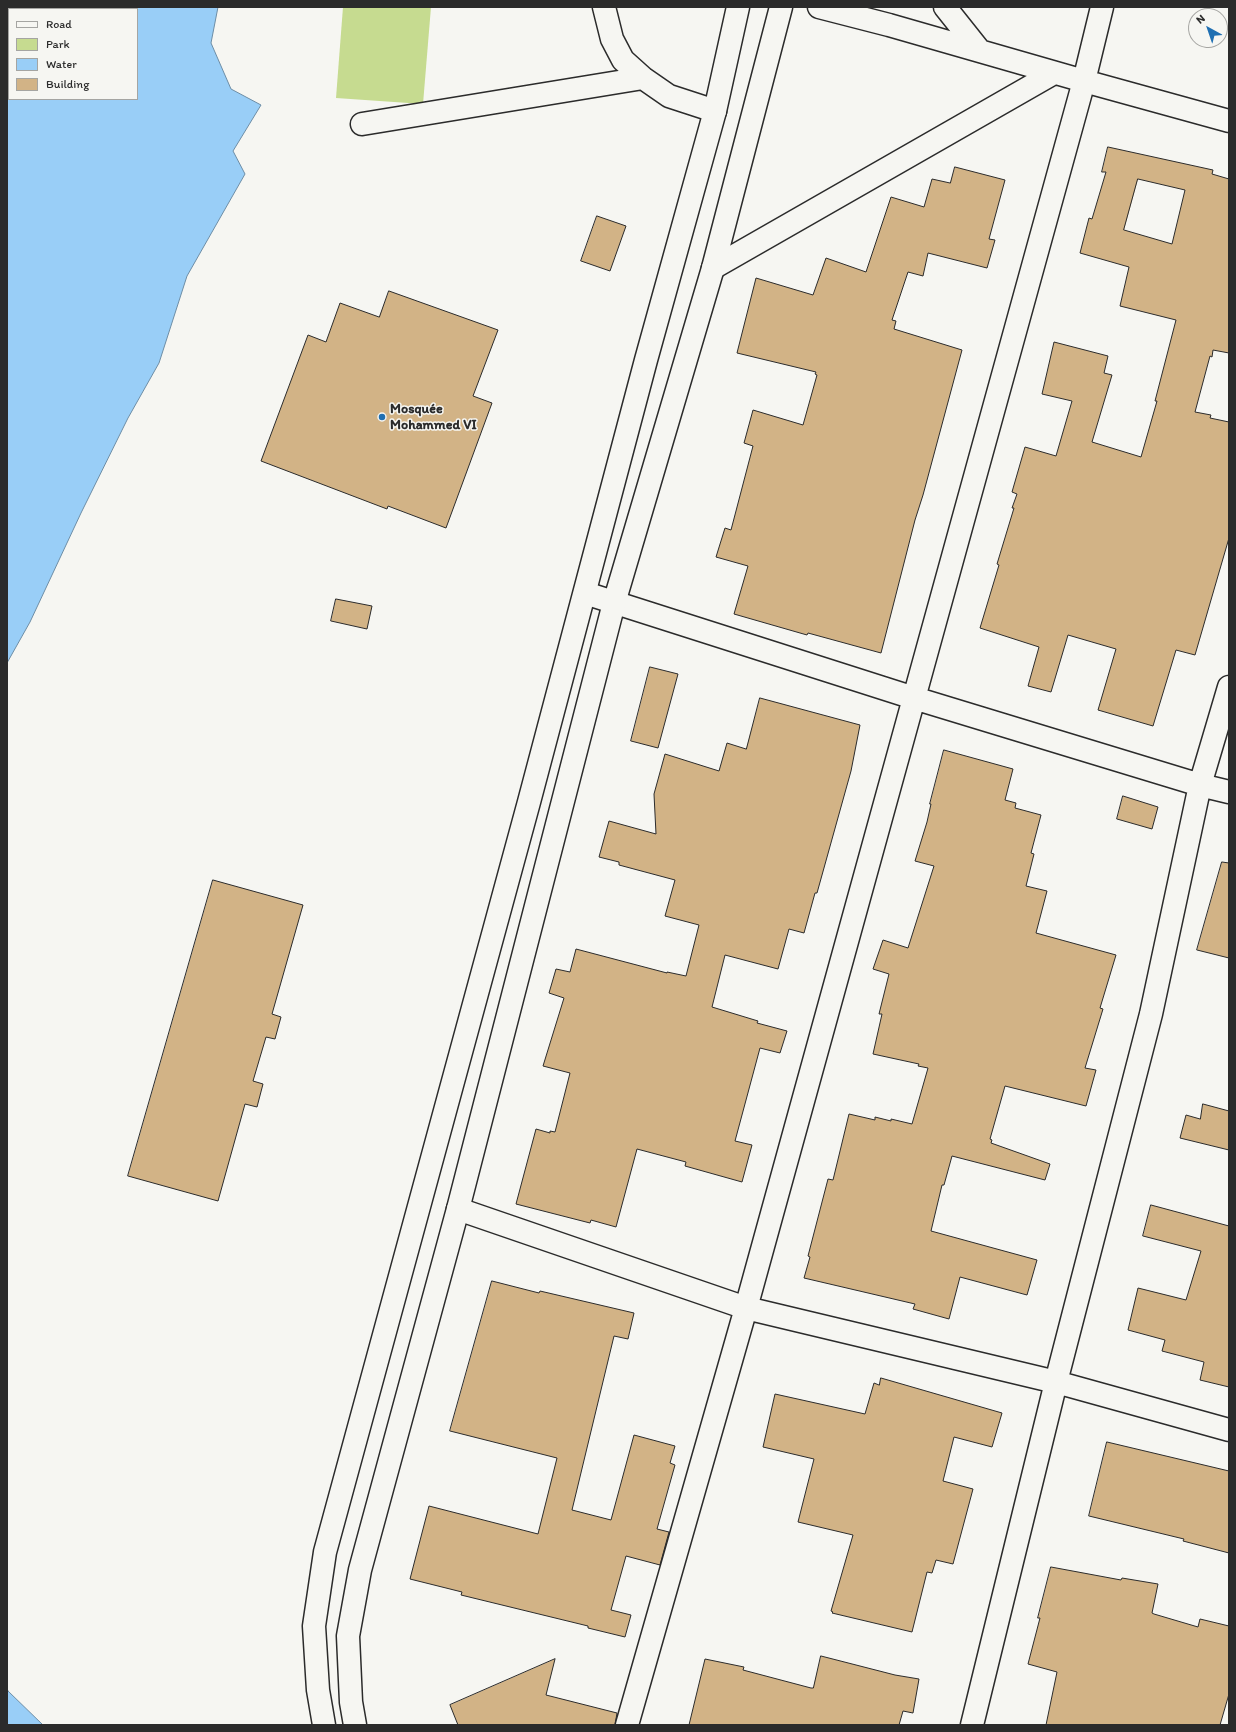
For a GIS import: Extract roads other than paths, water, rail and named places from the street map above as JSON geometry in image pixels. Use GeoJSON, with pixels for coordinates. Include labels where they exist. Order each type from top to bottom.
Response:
{"type":"FeatureCollection","features":[{"type":"Feature","properties":{"kind":"street"},"geometry":{"type":"LineString","coordinates":[[604,7],[612,39],[623,60],[643,78],[669,96],[715,111]]}},
{"type":"Feature","properties":{"kind":"street"},"geometry":{"type":"LineString","coordinates":[[324,1725],[318,1690],[314,1626],[325,1552],[585,593],[646,360],[715,111],[738,7]]}},
{"type":"Feature","properties":{"kind":"street"},"geometry":{"type":"LineString","coordinates":[[354,1725],[351,1702],[348,1636],[360,1570],[458,1209],[614,603],[713,268],[781,7]]}},
{"type":"Feature","properties":{"kind":"street"},"geometry":{"type":"LineString","coordinates":[[819,7],[889,25],[1054,73],[1229,121]]}},
{"type":"Feature","properties":{"kind":"street"},"geometry":{"type":"LineString","coordinates":[[945,7],[980,51]]}},
{"type":"Feature","properties":{"kind":"street"},"geometry":{"type":"LineString","coordinates":[[627,1725],[746,1308],[1084,81],[1102,7]]}},
{"type":"Feature","properties":{"kind":"street"},"geometry":{"type":"LineString","coordinates":[[713,268],[1054,73]]}},
{"type":"Feature","properties":{"kind":"street"},"geometry":{"type":"LineString","coordinates":[[362,124],[643,78]]}},
{"type":"Feature","properties":{"kind":"street"},"geometry":{"type":"LineString","coordinates":[[585,593],[914,698],[1200,785],[1229,792]]}},
{"type":"Feature","properties":{"kind":"street"},"geometry":{"type":"LineString","coordinates":[[972,1725],[1056,1382],[1151,1014],[1200,785],[1229,687]]}},
{"type":"Feature","properties":{"kind":"street"},"geometry":{"type":"LineString","coordinates":[[458,1209],[746,1308],[1056,1382],[1229,1430]]}},
{"type":"Feature","properties":{"kind":"water"},"geometry":{"type":"Polygon","coordinates":[[[7,7],[218,7],[211,43],[231,89],[261,105],[233,151],[245,174],[187,276],[159,363],[128,418],[81,513],[30,622],[7,663],[7,7]]]}},
{"type":"Feature","properties":{"kind":"water"},"geometry":{"type":"Polygon","coordinates":[[[7,1688],[8,1691],[43,1725],[7,1725],[7,1688]]]}},
{"type":"Feature","properties":{"kind":"place","name":"Mosquée Mohammed VI"},"geometry":{"type":"Point","coordinates":[382,417]}}]}
